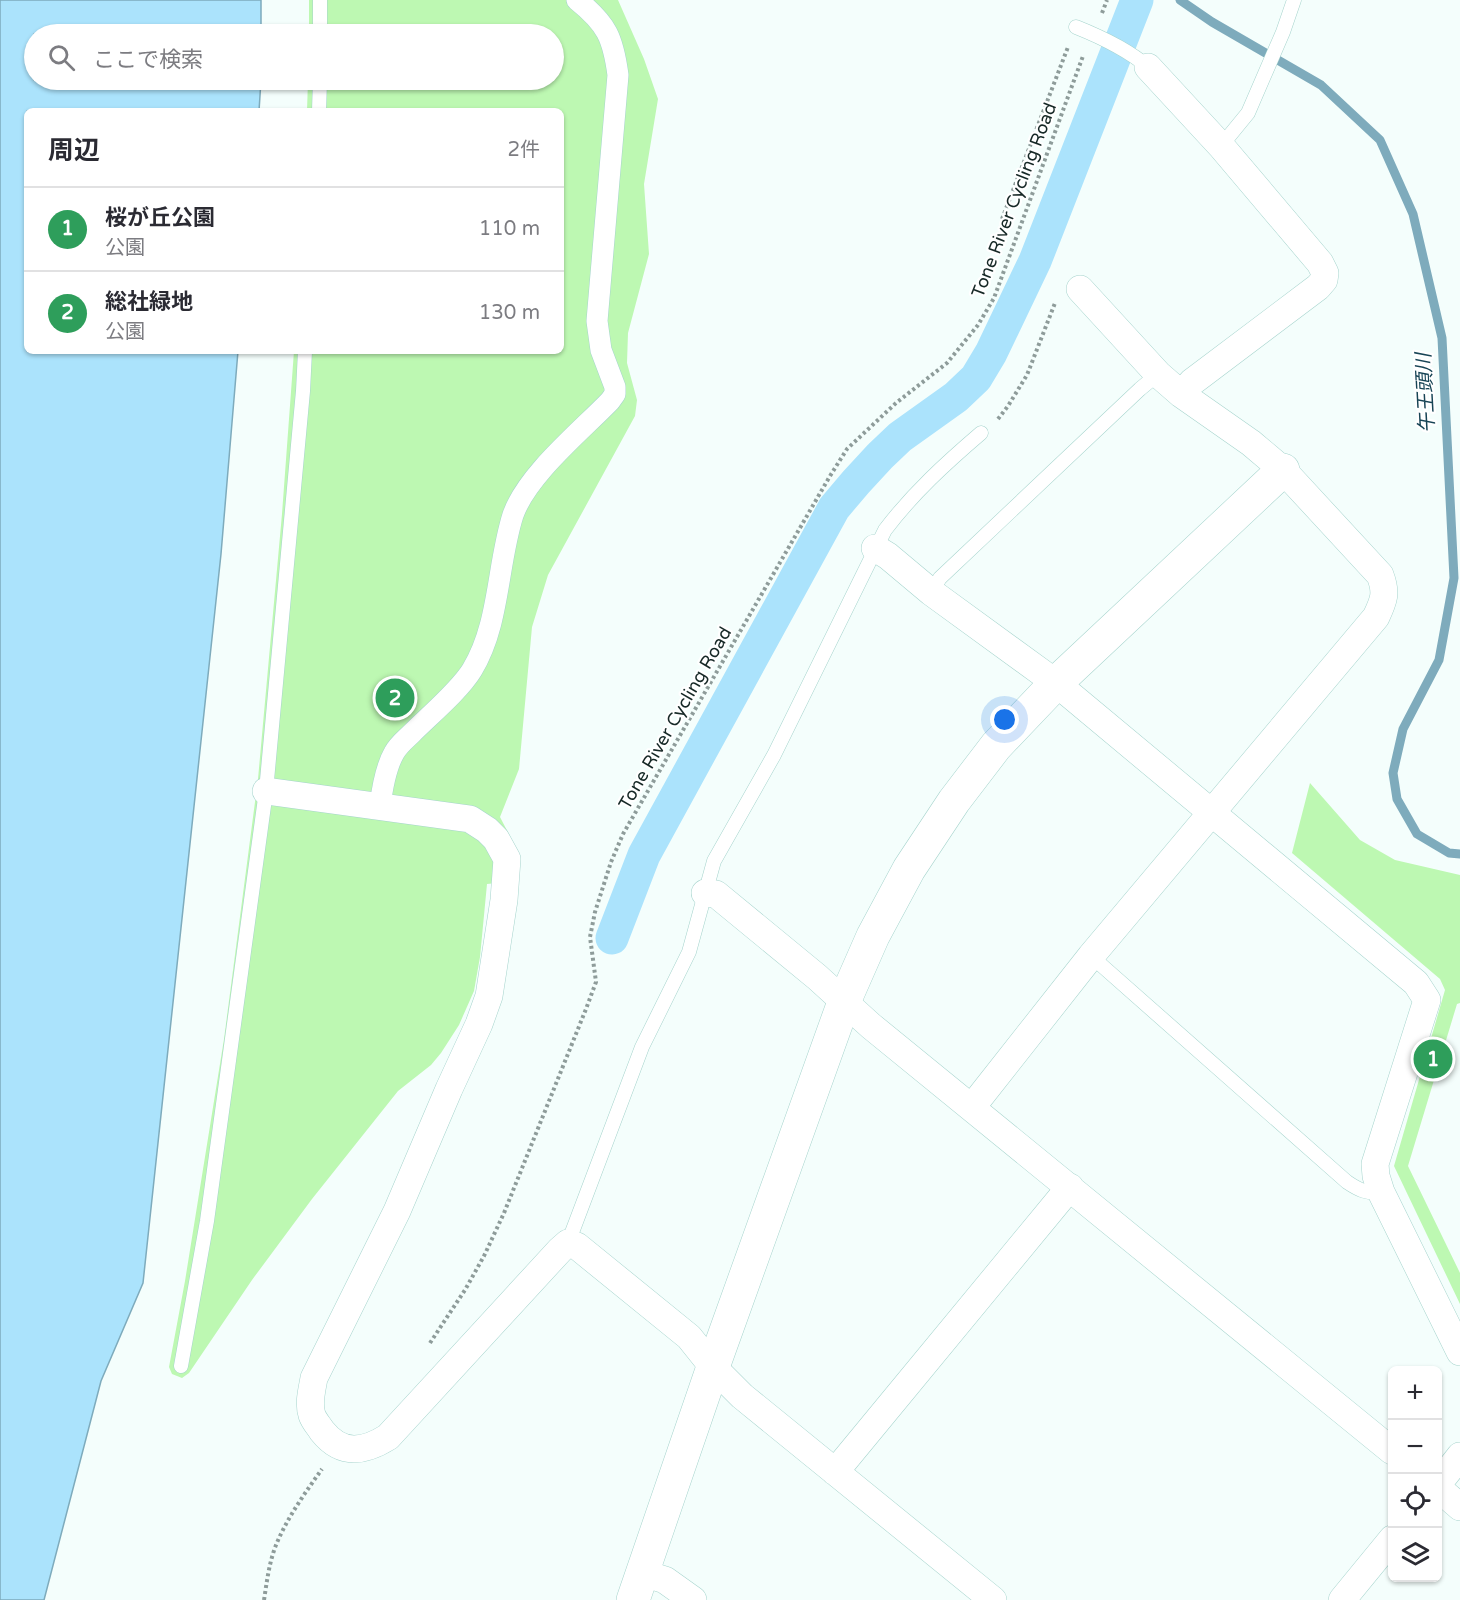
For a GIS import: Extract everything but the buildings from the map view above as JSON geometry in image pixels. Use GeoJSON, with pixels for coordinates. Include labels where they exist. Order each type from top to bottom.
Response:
{"type":"FeatureCollection","features":[{"type":"Feature","properties":{"kind":"street"},"geometry":{"type":"LineString","coordinates":[[380,806],[382,788],[392,755],[463,682],[472,670],[486,641],[513,517],[522,496],[548,463],[615,394],[615,387],[601,350],[597,321],[618,75],[609,34],[598,19],[577,0]]}},
{"type":"Feature","properties":{"kind":"street"},"geometry":{"type":"LineString","coordinates":[[1140,60],[1221,146],[1320,263],[1325,273],[1324,280],[1318,286],[1192,382],[1181,393]]}},
{"type":"Feature","properties":{"kind":"street"},"geometry":{"type":"LineString","coordinates":[[972,1107],[1092,956],[1376,616],[1384,595],[1380,575],[1283,470],[1251,443],[1158,374],[1080,289]]}},
{"type":"Feature","properties":{"kind":"street"},"geometry":{"type":"LineString","coordinates":[[638,1586],[713,1367],[844,1002],[873,936],[909,869],[954,801],[996,746],[1056,683],[1283,470]]}},
{"type":"Feature","properties":{"kind":"street"},"geometry":{"type":"LineString","coordinates":[[875,549],[888,556],[931,592],[1056,683],[1416,982],[1427,1000],[1375,1164],[1376,1176],[1381,1192],[1460,1352]]}},
{"type":"Feature","properties":{"kind":"street"},"geometry":{"type":"LineString","coordinates":[[266,791],[461,816],[488,830],[507,859],[504,900],[489,996],[479,1024],[397,1211],[314,1378],[310,1400],[312,1414],[327,1436],[338,1445],[349,1449],[361,1449],[388,1437],[568,1243],[577,1246],[689,1337],[713,1367],[742,1396],[993,1600]]}},
{"type":"Feature","properties":{"kind":"street"},"geometry":{"type":"LineString","coordinates":[[705,893],[716,894],[817,977],[871,1026],[1388,1448]]}},
{"type":"Feature","properties":{"kind":"street"},"geometry":{"type":"LineString","coordinates":[[836,1472],[1070,1187]]}},
{"type":"Feature","properties":{"kind":"street"},"geometry":{"type":"LineString","coordinates":[[1442,1479],[1460,1456]]}},
{"type":"Feature","properties":{"kind":"street"},"geometry":{"type":"LineString","coordinates":[[1442,1491],[1460,1507]]}},
{"type":"Feature","properties":{"kind":"street"},"geometry":{"type":"LineString","coordinates":[[1342,1600],[1388,1544]]}},
{"type":"Feature","properties":{"kind":"street"},"geometry":{"type":"LineString","coordinates":[[638,1586],[665,1580],[693,1600]]}},
{"type":"Feature","properties":{"kind":"lane"},"geometry":{"type":"LineString","coordinates":[[320,0],[320,24]]}},
{"type":"Feature","properties":{"kind":"lane"},"geometry":{"type":"LineString","coordinates":[[1221,146],[1248,113],[1283,32],[1294,0]]}},
{"type":"Feature","properties":{"kind":"lane"},"geometry":{"type":"LineString","coordinates":[[1076,27],[1095,34],[1140,60]]}},
{"type":"Feature","properties":{"kind":"lane"},"geometry":{"type":"LineString","coordinates":[[319,108],[320,90]]}},
{"type":"Feature","properties":{"kind":"lane"},"geometry":{"type":"LineString","coordinates":[[181,1366],[207,1221],[266,791],[305,354]]}},
{"type":"Feature","properties":{"kind":"lane"},"geometry":{"type":"LineString","coordinates":[[931,592],[940,578],[1158,374]]}},
{"type":"Feature","properties":{"kind":"lane"},"geometry":{"type":"LineString","coordinates":[[568,1243],[642,1047],[689,952],[714,861],[774,755],[885,530],[937,471],[981,433]]}},
{"type":"Feature","properties":{"kind":"lane"},"geometry":{"type":"LineString","coordinates":[[1092,956],[1347,1182],[1358,1190],[1369,1193],[1381,1192]]}},
{"type":"Feature","properties":{"kind":"path"},"geometry":{"type":"LineString","coordinates":[[1002,219],[1076,27]]}},
{"type":"Feature","properties":{"kind":"path","name":"Tone River Cycling Road"},"geometry":{"type":"LineString","coordinates":[[425,1351],[459,1300],[484,1256],[504,1213],[586,1009],[596,982],[590,937],[595,912],[611,862],[623,834],[847,449],[896,403],[947,363],[978,325],[994,298],[1085,50]]}},
{"type":"Feature","properties":{"kind":"path"},"geometry":{"type":"LineString","coordinates":[[981,433],[996,422],[1028,375],[1058,292],[1070,283],[1080,289]]}},
{"type":"Feature","properties":{"kind":"path"},"geometry":{"type":"LineString","coordinates":[[264,1600],[268,1571],[276,1546],[288,1522],[322,1469]]}},
{"type":"Feature","properties":{"kind":"green space"},"geometry":{"type":"Polygon","coordinates":[[[309,0],[618,0],[644,59],[658,99],[644,184],[649,254],[628,333],[627,363],[637,400],[635,416],[548,575],[532,627],[519,769],[500,817],[514,848],[517,881],[487,884],[480,957],[474,991],[459,1025],[431,1065],[398,1091],[312,1199],[252,1280],[189,1373],[182,1378],[172,1374],[169,1367],[224,1039],[258,779],[294,354],[564,354],[564,108],[307,108],[308,90],[564,90],[564,24],[309,24],[309,0]]]}},
{"type":"Feature","properties":{"kind":"green space"},"geometry":{"type":"Polygon","coordinates":[[[1310,783],[1360,840],[1395,860],[1460,875],[1460,1003],[1457,1004],[1408,1166],[1460,1273],[1460,1304],[1394,1166],[1445,990],[1440,979],[1292,853],[1310,783]]]}},
{"type":"Feature","properties":{"kind":"water"},"geometry":{"type":"Polygon","coordinates":[[[0,0],[261,0],[261,24],[24,24],[24,90],[260,90],[259,108],[24,108],[24,354],[238,354],[221,554],[143,1283],[101,1381],[44,1600],[0,1600],[0,0]]]}},
{"type":"Feature","properties":{"kind":"waterway"},"geometry":{"type":"LineString","coordinates":[[612,938],[644,855],[834,508],[900,437],[956,397],[976,378],[991,353],[1035,261],[1137,0]]}},
{"type":"Feature","properties":{"kind":"waterway","name":"午王頭川"},"geometry":{"type":"LineString","coordinates":[[1180,0],[1212,22],[1321,85],[1380,140],[1413,214],[1442,338],[1454,578],[1439,660],[1403,729],[1393,773],[1397,799],[1417,834],[1449,853],[1460,854]]}},
{"type":"Feature","properties":{"kind":"place","name":"総社緑地"},"geometry":{"type":"Point","coordinates":[395,698]}},
{"type":"Feature","properties":{"kind":"place","name":"桜が丘公園"},"geometry":{"type":"Point","coordinates":[1433,1059]}}]}
